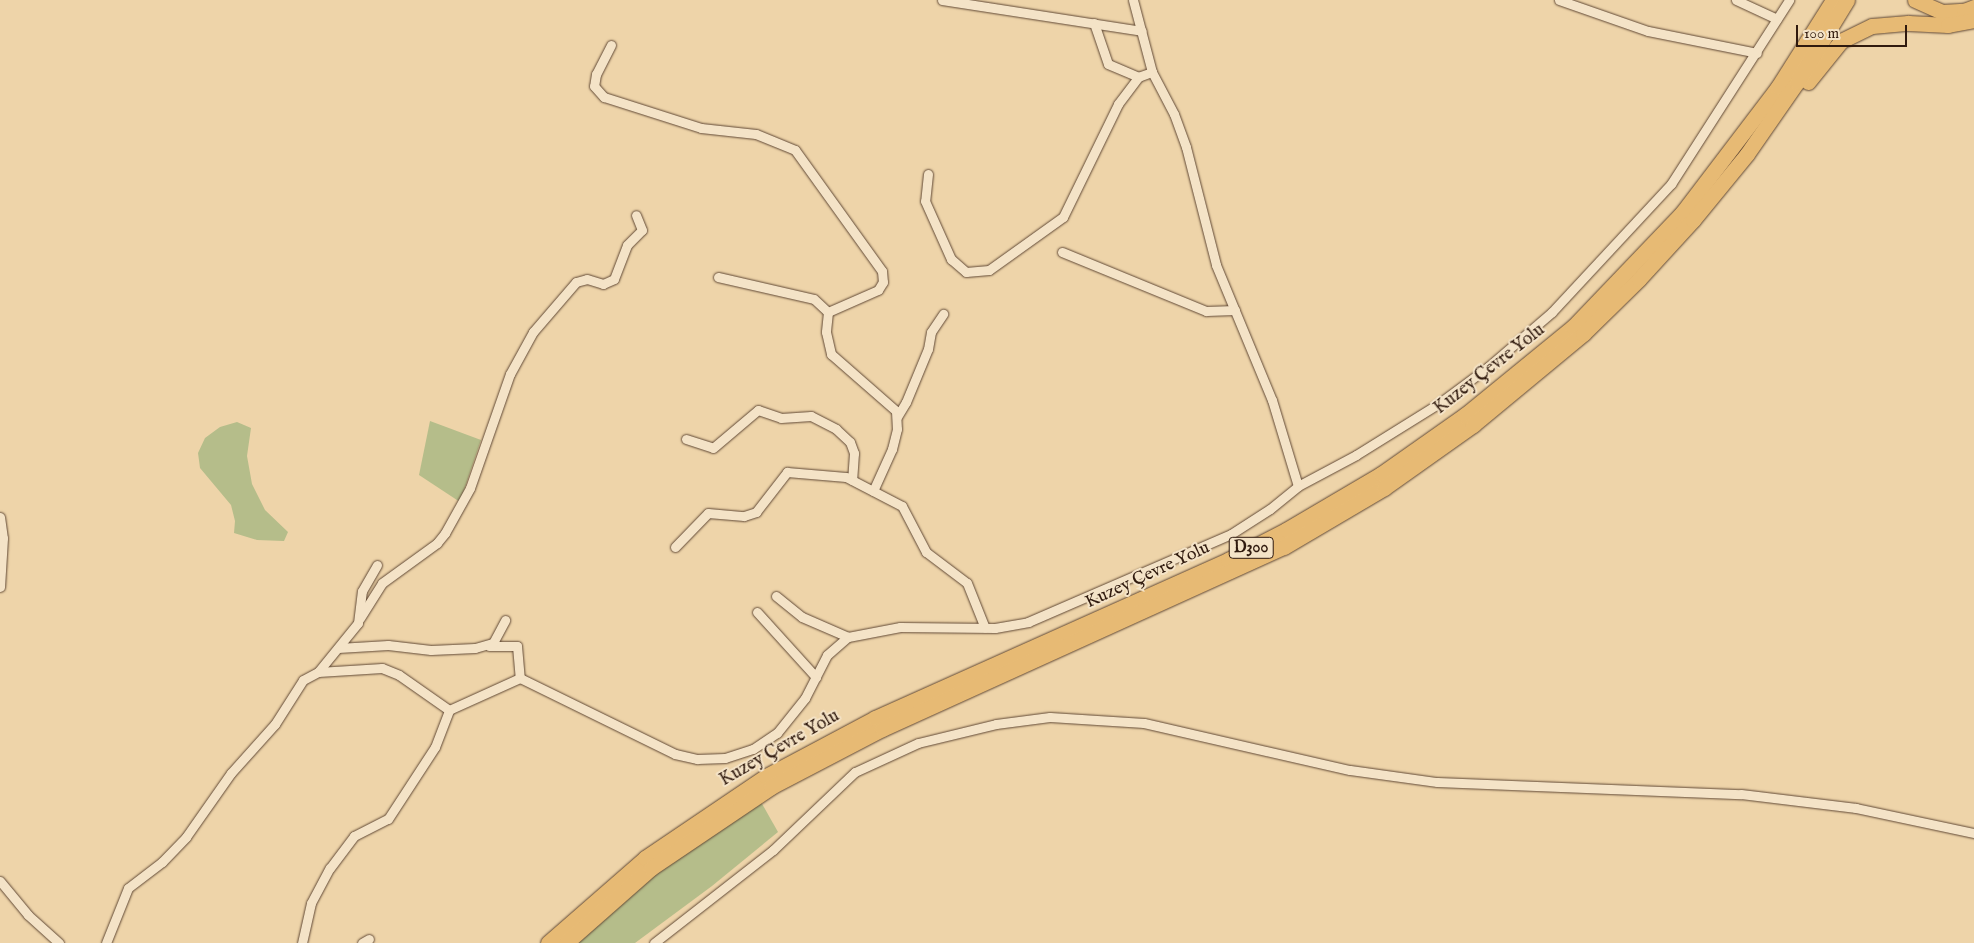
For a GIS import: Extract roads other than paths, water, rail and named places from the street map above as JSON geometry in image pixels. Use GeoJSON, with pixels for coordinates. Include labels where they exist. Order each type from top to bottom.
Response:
{"type":"FeatureCollection","features":[{"type":"Feature","properties":{"kind":"highway"},"geometry":{"type":"LineString","coordinates":[[1738,142],[1822,0]]}},
{"type":"Feature","properties":{"kind":"highway","name":"Kuzey Çevre Yolu"},"geometry":{"type":"LineString","coordinates":[[548,943],[645,858],[766,776],[874,718],[1228,560],[1313,516],[1381,474],[1465,415],[1573,327],[1682,214],[1778,87],[1833,0]]}},
{"type":"Feature","properties":{"kind":"highway","name":"Kuzey Çevre Yolu"},"geometry":{"type":"LineString","coordinates":[[566,943],[651,868],[771,786],[882,729],[1237,570],[1291,543],[1384,488],[1473,425],[1546,366],[1639,279],[1693,220],[1747,154],[1797,82],[1847,0]]}},
{"type":"Feature","properties":{"kind":"highway"},"geometry":{"type":"LineString","coordinates":[[1915,0],[1942,12],[1964,11],[1974,7]]}},
{"type":"Feature","properties":{"kind":"highway"},"geometry":{"type":"LineString","coordinates":[[1693,220],[1753,154],[1842,41],[1872,26],[1908,22],[1948,25],[1974,20]]}},
{"type":"Feature","properties":{"kind":"street"},"geometry":{"type":"LineString","coordinates":[[942,0],[1142,31]]}},
{"type":"Feature","properties":{"kind":"street"},"geometry":{"type":"LineString","coordinates":[[1133,0],[1152,72],[1186,147],[1210,246],[1272,400],[1298,486]]}},
{"type":"Feature","properties":{"kind":"street"},"geometry":{"type":"LineString","coordinates":[[1559,0],[1648,31],[1757,53]]}},
{"type":"Feature","properties":{"kind":"street"},"geometry":{"type":"LineString","coordinates":[[1736,0],[1778,19]]}},
{"type":"Feature","properties":{"kind":"street"},"geometry":{"type":"LineString","coordinates":[[520,678],[643,741],[682,756],[704,760],[735,756],[770,739],[796,710],[827,655],[848,637],[916,626],[985,628],[1038,619],[1218,541],[1256,520],[1298,486],[1356,456],[1438,404],[1488,367],[1552,312],[1672,184],[1789,0]]}},
{"type":"Feature","properties":{"kind":"street"},"geometry":{"type":"LineString","coordinates":[[1094,23],[1108,64],[1138,77]]}},
{"type":"Feature","properties":{"kind":"street"},"geometry":{"type":"LineString","coordinates":[[611,45],[596,74],[594,86],[604,97],[701,128],[756,134],[795,150],[883,275],[878,290],[828,312]]}},
{"type":"Feature","properties":{"kind":"street"},"geometry":{"type":"LineString","coordinates":[[928,174],[925,201],[950,259],[966,272],[989,270],[1050,229],[1068,210],[1118,104],[1138,77],[1152,72]]}},
{"type":"Feature","properties":{"kind":"street"},"geometry":{"type":"LineString","coordinates":[[106,943],[128,888],[179,846],[230,773],[275,724],[295,689],[318,672],[338,648],[382,583],[437,543],[445,533],[470,488],[510,374],[533,332],[576,282],[586,279],[603,284],[614,279],[627,245],[642,230],[636,215]]}},
{"type":"Feature","properties":{"kind":"street"},"geometry":{"type":"LineString","coordinates":[[1062,252],[1206,310],[1235,310]]}},
{"type":"Feature","properties":{"kind":"street"},"geometry":{"type":"LineString","coordinates":[[718,277],[814,299],[828,312]]}},
{"type":"Feature","properties":{"kind":"street"},"geometry":{"type":"LineString","coordinates":[[828,312],[826,337],[831,354],[890,403],[897,417]]}},
{"type":"Feature","properties":{"kind":"street"},"geometry":{"type":"LineString","coordinates":[[873,491],[892,449],[897,417],[906,402],[934,326],[943,314]]}},
{"type":"Feature","properties":{"kind":"street"},"geometry":{"type":"LineString","coordinates":[[686,439],[713,448],[758,410],[781,418],[811,416],[836,429],[850,442],[854,453],[852,480]]}},
{"type":"Feature","properties":{"kind":"street"},"geometry":{"type":"LineString","coordinates":[[674,547],[708,513],[744,516],[756,512],[787,472],[815,473],[852,480],[902,506],[912,519],[926,552],[967,583],[985,628]]}},
{"type":"Feature","properties":{"kind":"street"},"geometry":{"type":"LineString","coordinates":[[0,518],[3,538],[0,587]]}},
{"type":"Feature","properties":{"kind":"street"},"geometry":{"type":"LineString","coordinates":[[360,618],[362,591],[377,565]]}},
{"type":"Feature","properties":{"kind":"street"},"geometry":{"type":"LineString","coordinates":[[776,596],[802,617],[848,637]]}},
{"type":"Feature","properties":{"kind":"street"},"geometry":{"type":"LineString","coordinates":[[757,612],[816,677]]}},
{"type":"Feature","properties":{"kind":"street"},"geometry":{"type":"LineString","coordinates":[[489,646],[500,635],[505,620]]}},
{"type":"Feature","properties":{"kind":"street"},"geometry":{"type":"LineString","coordinates":[[338,648],[388,645],[430,650],[517,646],[520,678]]}},
{"type":"Feature","properties":{"kind":"street"},"geometry":{"type":"LineString","coordinates":[[318,672],[382,668],[399,675],[449,710]]}},
{"type":"Feature","properties":{"kind":"street"},"geometry":{"type":"LineString","coordinates":[[302,943],[312,903],[330,868],[354,836],[388,819],[434,747],[449,710],[520,678]]}},
{"type":"Feature","properties":{"kind":"street"},"geometry":{"type":"LineString","coordinates":[[654,943],[772,850],[855,772],[918,743],[996,724],[1050,717],[1144,723],[1350,770],[1437,782],[1741,794],[1856,808],[1974,833]]}},
{"type":"Feature","properties":{"kind":"street"},"geometry":{"type":"LineString","coordinates":[[0,882],[28,915],[60,943]]}}]}
